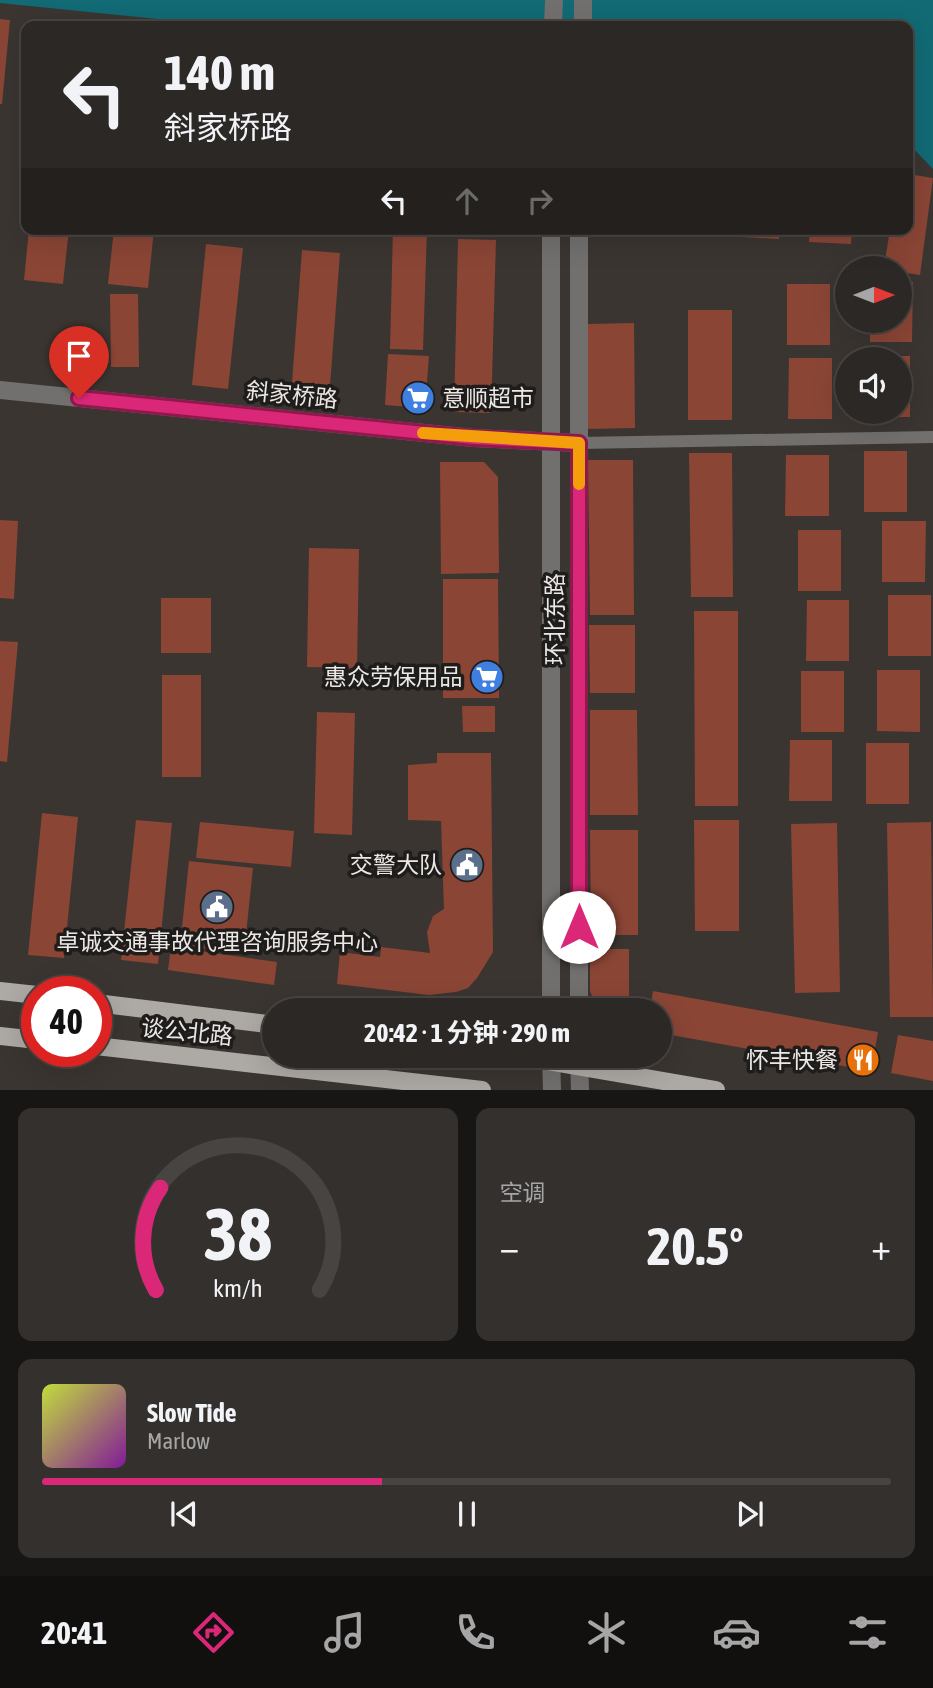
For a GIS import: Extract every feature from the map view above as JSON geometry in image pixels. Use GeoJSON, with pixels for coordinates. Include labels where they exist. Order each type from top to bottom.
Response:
{"type":"FeatureCollection","features":[{"type":"Feature","properties":{"kind":"main road"},"geometry":{"type":"LineString","coordinates":[[0,991],[21,993]]}},
{"type":"Feature","properties":{"kind":"main road","name":"谈公北路"},"geometry":{"type":"LineString","coordinates":[[112,1005],[262,1023]]}},
{"type":"Feature","properties":{"kind":"main road"},"geometry":{"type":"LineString","coordinates":[[0,1036],[21,1038]]}},
{"type":"Feature","properties":{"kind":"main road","name":"谈公北路"},"geometry":{"type":"LineString","coordinates":[[112,1048],[482,1090]]}},
{"type":"Feature","properties":{"kind":"main road"},"geometry":{"type":"LineString","coordinates":[[616,1068],[716,1090]]}},
{"type":"Feature","properties":{"kind":"street"},"geometry":{"type":"LineString","coordinates":[[554,0],[554,21]]}},
{"type":"Feature","properties":{"kind":"street"},"geometry":{"type":"LineString","coordinates":[[583,0],[583,21]]}},
{"type":"Feature","properties":{"kind":"street","name":"环北东路"},"geometry":{"type":"LineString","coordinates":[[551,235],[551,998]]}},
{"type":"Feature","properties":{"kind":"street","name":"环北东路"},"geometry":{"type":"LineString","coordinates":[[579,235],[579,998]]}},
{"type":"Feature","properties":{"kind":"street","name":"斜家桥路"},"geometry":{"type":"LineString","coordinates":[[0,390],[460,437],[579,443]]}},
{"type":"Feature","properties":{"kind":"street"},"geometry":{"type":"LineString","coordinates":[[551,1068],[552,1090]]}},
{"type":"Feature","properties":{"kind":"street"},"geometry":{"type":"LineString","coordinates":[[579,1068],[580,1090]]}},
{"type":"Feature","properties":{"kind":"lane"},"geometry":{"type":"LineString","coordinates":[[579,443],[933,437]]}},
{"type":"Feature","properties":{"kind":"water"},"geometry":{"type":"Polygon","coordinates":[[[0,0],[933,0],[933,169],[913,148],[913,21],[178,21],[0,3],[0,0]]]}},
{"type":"Feature","properties":{"kind":"building"},"geometry":{"type":"Polygon","coordinates":[[[0,19],[10,20],[2,104],[0,104],[0,19]]]}},
{"type":"Feature","properties":{"kind":"building"},"geometry":{"type":"Polygon","coordinates":[[[913,175],[933,178],[920,275],[912,274],[912,256],[886,256],[889,235],[913,235],[913,175]]]}},
{"type":"Feature","properties":{"kind":"building"},"geometry":{"type":"Polygon","coordinates":[[[28,235],[68,235],[63,284],[24,280],[28,235]]]}},
{"type":"Feature","properties":{"kind":"building"},"geometry":{"type":"Polygon","coordinates":[[[113,235],[153,235],[148,288],[108,284],[113,235]]]}},
{"type":"Feature","properties":{"kind":"building"},"geometry":{"type":"Polygon","coordinates":[[[393,235],[427,235],[423,350],[390,349],[393,235]]]}},
{"type":"Feature","properties":{"kind":"building"},"geometry":{"type":"Polygon","coordinates":[[[779,235],[779,239],[742,237],[779,235]]]}},
{"type":"Feature","properties":{"kind":"building"},"geometry":{"type":"Polygon","coordinates":[[[810,235],[852,235],[851,244],[809,242],[810,235]]]}},
{"type":"Feature","properties":{"kind":"building"},"geometry":{"type":"Polygon","coordinates":[[[458,239],[496,240],[491,413],[454,412],[458,239]]]}},
{"type":"Feature","properties":{"kind":"building"},"geometry":{"type":"Polygon","coordinates":[[[206,244],[243,248],[228,389],[192,385],[206,244]]]}},
{"type":"Feature","properties":{"kind":"building"},"geometry":{"type":"Polygon","coordinates":[[[302,250],[340,253],[329,399],[291,396],[302,250]]]}},
{"type":"Feature","properties":{"kind":"building"},"geometry":{"type":"Polygon","coordinates":[[[913,282],[912,342],[870,342],[870,333],[912,333],[913,282]]]}},
{"type":"Feature","properties":{"kind":"building"},"geometry":{"type":"Polygon","coordinates":[[[787,284],[830,284],[830,345],[787,345],[787,284]]]}},
{"type":"Feature","properties":{"kind":"building"},"geometry":{"type":"Polygon","coordinates":[[[110,294],[138,294],[139,367],[111,367],[110,294]]]}},
{"type":"Feature","properties":{"kind":"building"},"geometry":{"type":"Polygon","coordinates":[[[688,310],[732,310],[732,420],[688,420],[688,310]]]}},
{"type":"Feature","properties":{"kind":"building"},"geometry":{"type":"Polygon","coordinates":[[[634,323],[635,428],[587,429],[587,324],[634,323]]]}},
{"type":"Feature","properties":{"kind":"building"},"geometry":{"type":"Polygon","coordinates":[[[388,354],[429,356],[425,408],[385,405],[388,354]]]}},
{"type":"Feature","properties":{"kind":"building"},"geometry":{"type":"Polygon","coordinates":[[[789,358],[832,358],[832,419],[788,419],[789,358]]]}},
{"type":"Feature","properties":{"kind":"building"},"geometry":{"type":"Polygon","coordinates":[[[864,451],[907,451],[907,512],[864,512],[864,451]]]}},
{"type":"Feature","properties":{"kind":"building"},"geometry":{"type":"Polygon","coordinates":[[[689,453],[732,453],[733,597],[691,597],[689,453]]]}},
{"type":"Feature","properties":{"kind":"building"},"geometry":{"type":"Polygon","coordinates":[[[786,455],[829,455],[829,516],[785,516],[786,455]]]}},
{"type":"Feature","properties":{"kind":"building"},"geometry":{"type":"Polygon","coordinates":[[[588,460],[633,460],[634,615],[590,615],[588,460]]]}},
{"type":"Feature","properties":{"kind":"building"},"geometry":{"type":"Polygon","coordinates":[[[440,462],[484,462],[498,477],[499,573],[441,574],[440,462]]]}},
{"type":"Feature","properties":{"kind":"building"},"geometry":{"type":"Polygon","coordinates":[[[0,520],[18,521],[14,599],[0,598],[0,520]]]}},
{"type":"Feature","properties":{"kind":"building"},"geometry":{"type":"Polygon","coordinates":[[[882,521],[926,521],[925,582],[882,582],[882,521]]]}},
{"type":"Feature","properties":{"kind":"building"},"geometry":{"type":"Polygon","coordinates":[[[798,530],[841,530],[841,591],[798,591],[798,530]]]}},
{"type":"Feature","properties":{"kind":"building"},"geometry":{"type":"Polygon","coordinates":[[[309,548],[359,549],[357,668],[307,667],[309,548]]]}},
{"type":"Feature","properties":{"kind":"building"},"geometry":{"type":"Polygon","coordinates":[[[443,579],[498,579],[499,698],[443,698],[443,579]]]}},
{"type":"Feature","properties":{"kind":"building"},"geometry":{"type":"Polygon","coordinates":[[[888,595],[931,595],[931,656],[888,656],[888,595]]]}},
{"type":"Feature","properties":{"kind":"building"},"geometry":{"type":"Polygon","coordinates":[[[161,598],[211,598],[211,653],[161,653],[161,598]]]}},
{"type":"Feature","properties":{"kind":"building"},"geometry":{"type":"Polygon","coordinates":[[[807,600],[849,600],[849,661],[806,661],[807,600]]]}},
{"type":"Feature","properties":{"kind":"building"},"geometry":{"type":"Polygon","coordinates":[[[694,611],[738,611],[738,806],[695,806],[694,611]]]}},
{"type":"Feature","properties":{"kind":"building"},"geometry":{"type":"Polygon","coordinates":[[[589,625],[635,625],[635,693],[590,693],[589,625]]]}},
{"type":"Feature","properties":{"kind":"building"},"geometry":{"type":"Polygon","coordinates":[[[0,641],[18,642],[7,762],[0,761],[0,641]]]}},
{"type":"Feature","properties":{"kind":"building"},"geometry":{"type":"Polygon","coordinates":[[[877,670],[920,670],[920,732],[877,731],[877,670]]]}},
{"type":"Feature","properties":{"kind":"building"},"geometry":{"type":"Polygon","coordinates":[[[801,671],[844,671],[844,732],[801,732],[801,671]]]}},
{"type":"Feature","properties":{"kind":"building"},"geometry":{"type":"Polygon","coordinates":[[[162,675],[201,675],[201,777],[162,777],[162,675]]]}},
{"type":"Feature","properties":{"kind":"building"},"geometry":{"type":"Polygon","coordinates":[[[462,706],[495,706],[495,732],[463,732],[462,706]]]}},
{"type":"Feature","properties":{"kind":"building"},"geometry":{"type":"Polygon","coordinates":[[[590,710],[637,710],[638,815],[590,815],[590,710]]]}},
{"type":"Feature","properties":{"kind":"building"},"geometry":{"type":"Polygon","coordinates":[[[317,712],[355,713],[352,835],[314,833],[317,712]]]}},
{"type":"Feature","properties":{"kind":"building"},"geometry":{"type":"Polygon","coordinates":[[[790,740],[832,740],[832,801],[789,801],[790,740]]]}},
{"type":"Feature","properties":{"kind":"building"},"geometry":{"type":"Polygon","coordinates":[[[866,743],[909,743],[909,804],[866,804],[866,743]]]}},
{"type":"Feature","properties":{"kind":"building","name":"交警大队"},"geometry":{"type":"Polygon","coordinates":[[[437,753],[491,753],[493,952],[468,988],[456,992],[429,995],[337,984],[340,952],[380,957],[381,947],[430,953],[427,932],[433,916],[444,909],[441,821],[408,820],[408,765],[437,763],[437,753]]]}},
{"type":"Feature","properties":{"kind":"building"},"geometry":{"type":"Polygon","coordinates":[[[42,813],[78,817],[64,958],[28,955],[42,813]]]}},
{"type":"Feature","properties":{"kind":"building"},"geometry":{"type":"Polygon","coordinates":[[[136,820],[172,823],[158,964],[121,960],[136,820]]]}},
{"type":"Feature","properties":{"kind":"building"},"geometry":{"type":"Polygon","coordinates":[[[694,820],[739,820],[739,931],[695,931],[694,820]]]}},
{"type":"Feature","properties":{"kind":"building"},"geometry":{"type":"Polygon","coordinates":[[[200,822],[294,831],[291,867],[196,858],[200,822]]]}},
{"type":"Feature","properties":{"kind":"building"},"geometry":{"type":"Polygon","coordinates":[[[931,822],[933,1017],[890,1017],[887,823],[931,822]]]}},
{"type":"Feature","properties":{"kind":"building"},"geometry":{"type":"Polygon","coordinates":[[[837,823],[840,992],[795,993],[791,824],[837,823]]]}},
{"type":"Feature","properties":{"kind":"building"},"geometry":{"type":"Polygon","coordinates":[[[590,830],[638,830],[638,935],[591,935],[590,830]]]}},
{"type":"Feature","properties":{"kind":"building","name":"卓诚交通事故代理咨询服务中心"},"geometry":{"type":"Polygon","coordinates":[[[189,861],[253,868],[244,953],[180,946],[189,861]]]}},
{"type":"Feature","properties":{"kind":"building"},"geometry":{"type":"Polygon","coordinates":[[[171,947],[277,962],[274,985],[168,970],[171,947]]]}},
{"type":"Feature","properties":{"kind":"building"},"geometry":{"type":"Polygon","coordinates":[[[590,949],[629,949],[629,998],[593,998],[590,991],[590,949]]]}},
{"type":"Feature","properties":{"kind":"building"},"geometry":{"type":"Polygon","coordinates":[[[653,991],[878,1032],[871,1071],[672,1035],[672,998],[652,998],[653,991]]]}},
{"type":"Feature","properties":{"kind":"building"},"geometry":{"type":"Polygon","coordinates":[[[898,1035],[933,1041],[933,1081],[891,1073],[898,1035]]]}},
{"type":"Feature","properties":{"kind":"slow traffic"},"geometry":{"type":"LineString","coordinates":[[423,433],[579,443],[579,484]]}},
{"type":"Feature","properties":{"kind":"place","name":"意顺超市"},"geometry":{"type":"Point","coordinates":[418,398]}},
{"type":"Feature","properties":{"kind":"place","name":"惠众劳保用品"},"geometry":{"type":"Point","coordinates":[487,677]}},
{"type":"Feature","properties":{"kind":"place","name":"交警大队"},"geometry":{"type":"Point","coordinates":[467,865]}},
{"type":"Feature","properties":{"kind":"place","name":"卓诚交通事故代理咨询服务中心"},"geometry":{"type":"Point","coordinates":[217,907]}},
{"type":"Feature","properties":{"kind":"place","name":"怀丰快餐"},"geometry":{"type":"Point","coordinates":[863,1060]}},
{"type":"Feature","properties":{"kind":"route"},"geometry":{"type":"LineString","coordinates":[[79,398],[474,438],[579,443],[579,927]]}}]}
